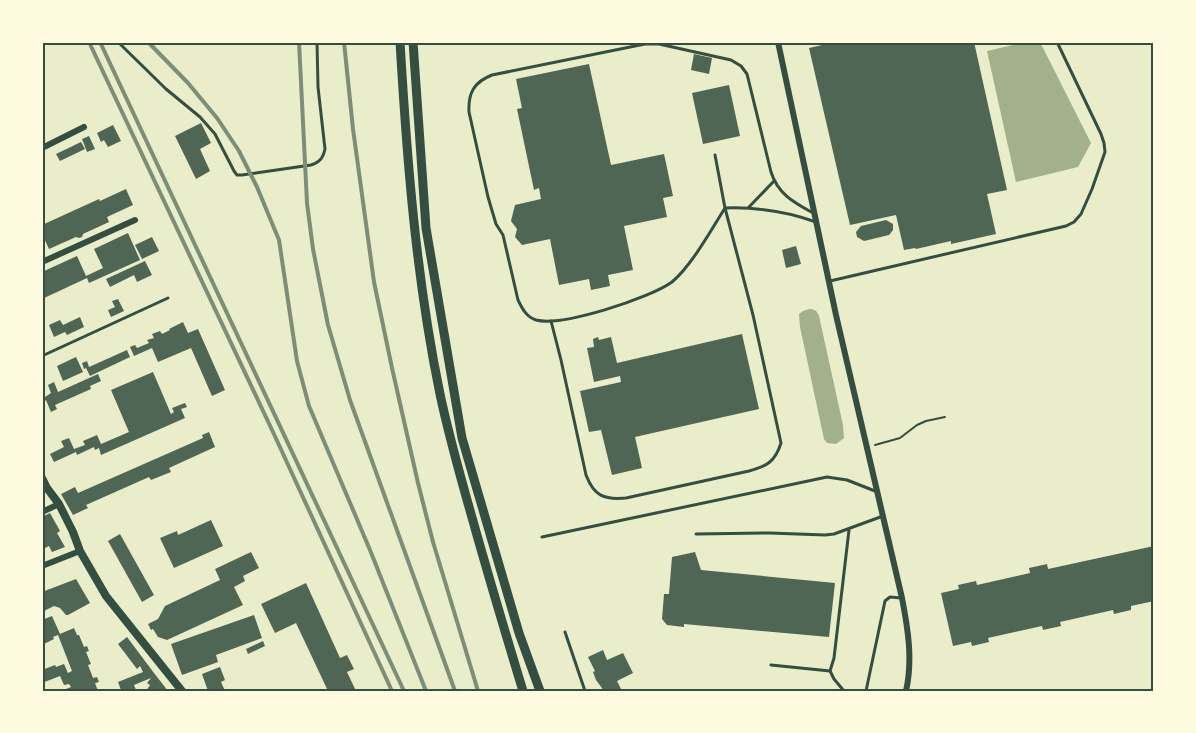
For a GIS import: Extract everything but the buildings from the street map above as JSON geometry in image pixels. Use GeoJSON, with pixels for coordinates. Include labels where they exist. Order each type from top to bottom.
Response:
{"type":"FeatureCollection","features":[{"type":"Feature","properties":{"kind":"main road"},"geometry":{"type":"LineString","coordinates":[[400,42],[412,209],[419,270],[440,394],[451,444],[523,691]]}},
{"type":"Feature","properties":{"kind":"main road"},"geometry":{"type":"LineString","coordinates":[[413,42],[426,228],[462,438],[519,633],[540,691]]}},
{"type":"Feature","properties":{"kind":"street"},"geometry":{"type":"LineString","coordinates":[[778,42],[828,281],[909,633],[906,691]]}},
{"type":"Feature","properties":{"kind":"street"},"geometry":{"type":"LineString","coordinates":[[42,148],[84,127]]}},
{"type":"Feature","properties":{"kind":"street"},"geometry":{"type":"LineString","coordinates":[[42,262],[135,220]]}},
{"type":"Feature","properties":{"kind":"street"},"geometry":{"type":"LineString","coordinates":[[42,478],[59,504],[80,551],[106,596],[182,691]]}},
{"type":"Feature","properties":{"kind":"street"},"geometry":{"type":"LineString","coordinates":[[42,512],[59,504]]}},
{"type":"Feature","properties":{"kind":"street"},"geometry":{"type":"LineString","coordinates":[[42,566],[80,551]]}},
{"type":"Feature","properties":{"kind":"lane"},"geometry":{"type":"LineString","coordinates":[[118,42],[166,89],[200,117],[215,134],[234,171],[237,175],[242,176],[311,165],[324,156],[317,42]]}},
{"type":"Feature","properties":{"kind":"lane"},"geometry":{"type":"LineString","coordinates":[[828,281],[1066,226],[1074,222],[1081,214],[1089,197],[1105,152],[1101,134],[1057,42]]}},
{"type":"Feature","properties":{"kind":"lane"},"geometry":{"type":"LineString","coordinates":[[726,208],[687,266],[671,282],[652,293],[603,311],[551,321],[537,320],[529,316],[518,300],[503,236],[496,224],[488,197],[469,112],[468,102],[471,92],[483,79],[492,75],[645,44],[659,44],[731,60],[741,66],[747,74],[774,181],[782,192],[814,214]]}},
{"type":"Feature","properties":{"kind":"lane"},"geometry":{"type":"LineString","coordinates":[[551,321],[586,475],[590,486],[596,493],[614,499],[626,498],[749,471],[762,467],[776,457],[781,443],[779,433],[715,155]]}},
{"type":"Feature","properties":{"kind":"lane"},"geometry":{"type":"LineString","coordinates":[[749,207],[774,181]]}},
{"type":"Feature","properties":{"kind":"lane"},"geometry":{"type":"LineString","coordinates":[[726,208],[749,207],[789,213],[816,222]]}},
{"type":"Feature","properties":{"kind":"lane"},"geometry":{"type":"LineString","coordinates":[[42,356],[168,298]]}},
{"type":"Feature","properties":{"kind":"lane"},"geometry":{"type":"LineString","coordinates":[[542,537],[827,477],[847,480],[877,492]]}},
{"type":"Feature","properties":{"kind":"lane"},"geometry":{"type":"LineString","coordinates":[[696,534],[770,533],[825,536],[883,516]]}},
{"type":"Feature","properties":{"kind":"lane"},"geometry":{"type":"LineString","coordinates":[[844,691],[830,671],[834,658],[849,529]]}},
{"type":"Feature","properties":{"kind":"lane"},"geometry":{"type":"LineString","coordinates":[[866,691],[885,601],[890,597],[902,598]]}},
{"type":"Feature","properties":{"kind":"lane"},"geometry":{"type":"LineString","coordinates":[[565,632],[585,691]]}},
{"type":"Feature","properties":{"kind":"lane"},"geometry":{"type":"LineString","coordinates":[[771,665],[830,671]]}},
{"type":"Feature","properties":{"kind":"path"},"geometry":{"type":"LineString","coordinates":[[867,447],[900,438],[917,425],[945,417]]}},
{"type":"Feature","properties":{"kind":"shaded area"},"geometry":{"type":"Polygon","coordinates":[[[1025,42],[1040,42],[1091,143],[1078,167],[1016,182],[987,51],[1025,42]]]}},
{"type":"Feature","properties":{"kind":"shaded area"},"geometry":{"type":"Polygon","coordinates":[[[809,309],[816,311],[819,316],[843,425],[844,438],[836,444],[827,443],[824,439],[800,327],[799,314],[809,309]]]}},
{"type":"Feature","properties":{"kind":"railway"},"geometry":{"type":"LineString","coordinates":[[89,42],[392,691]]}},
{"type":"Feature","properties":{"kind":"railway"},"geometry":{"type":"LineString","coordinates":[[100,42],[404,691]]}},
{"type":"Feature","properties":{"kind":"railway"},"geometry":{"type":"LineString","coordinates":[[148,42],[188,83],[217,118],[239,151],[257,187],[279,240],[297,361],[309,406],[426,691]]}},
{"type":"Feature","properties":{"kind":"railway"},"geometry":{"type":"LineString","coordinates":[[299,42],[307,203],[313,249],[328,325],[350,400],[455,691]]}},
{"type":"Feature","properties":{"kind":"railway"},"geometry":{"type":"LineString","coordinates":[[344,42],[353,129],[374,282],[433,542],[478,691]]}}]}
